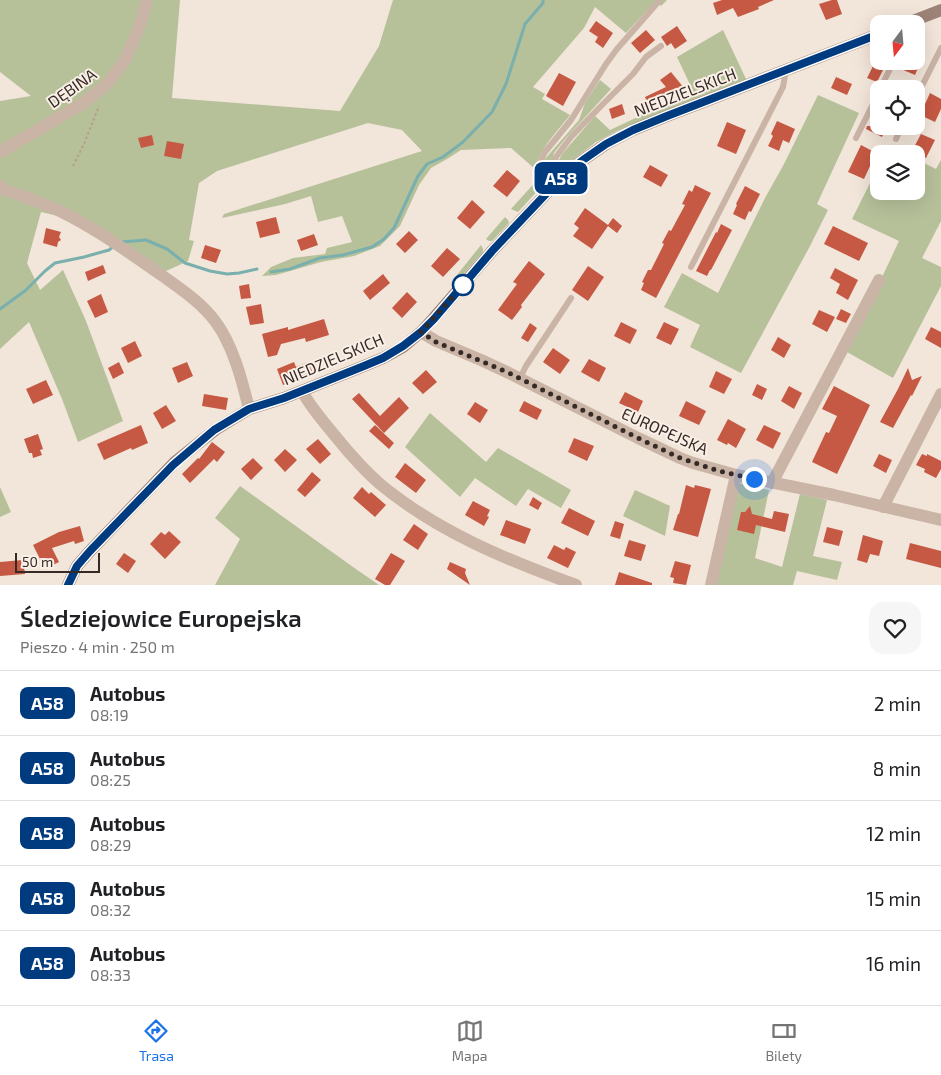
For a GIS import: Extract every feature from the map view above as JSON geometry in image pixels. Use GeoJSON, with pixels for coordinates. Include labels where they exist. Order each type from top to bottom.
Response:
{"type":"FeatureCollection","features":[{"type":"Feature","properties":{"kind":"street","name":"DĘBINA"},"geometry":{"type":"LineString","coordinates":[[0,152],[82,104],[108,83],[125,60],[139,28],[148,0]]}},
{"type":"Feature","properties":{"kind":"street"},"geometry":{"type":"LineString","coordinates":[[925,16],[941,10]]}},
{"type":"Feature","properties":{"kind":"street","name":"NIEDZIELSKICH"},"geometry":{"type":"LineString","coordinates":[[68,585],[77,566],[173,465],[214,430],[249,409],[302,391],[383,358],[421,332],[550,188],[583,160],[606,144],[667,116],[870,37]]}},
{"type":"Feature","properties":{"kind":"street"},"geometry":{"type":"LineString","coordinates":[[0,186],[3,189],[60,211],[116,245],[199,303],[215,321],[231,351],[242,380],[249,409]]}},
{"type":"Feature","properties":{"kind":"street"},"geometry":{"type":"LineString","coordinates":[[772,483],[878,280]]}},
{"type":"Feature","properties":{"kind":"street","name":"EUROPEJSKA"},"geometry":{"type":"LineString","coordinates":[[421,332],[436,342],[520,378],[638,438],[693,463],[736,475],[941,520]]}},
{"type":"Feature","properties":{"kind":"street"},"geometry":{"type":"LineString","coordinates":[[302,391],[309,404],[345,448],[379,483],[412,508],[443,528],[496,553],[576,585]]}},
{"type":"Feature","properties":{"kind":"street"},"geometry":{"type":"LineString","coordinates":[[883,506],[941,394]]}},
{"type":"Feature","properties":{"kind":"street"},"geometry":{"type":"LineString","coordinates":[[711,585],[736,475]]}},
{"type":"Feature","properties":{"kind":"lane"},"geometry":{"type":"LineString","coordinates":[[550,188],[542,174],[540,162],[545,152],[571,120],[617,49],[660,0]]}},
{"type":"Feature","properties":{"kind":"lane"},"geometry":{"type":"LineString","coordinates":[[561,178],[554,166],[556,157],[571,137],[633,74],[646,57],[661,46]]}},
{"type":"Feature","properties":{"kind":"lane"},"geometry":{"type":"LineString","coordinates":[[925,80],[941,48]]}},
{"type":"Feature","properties":{"kind":"lane"},"geometry":{"type":"LineString","coordinates":[[691,267],[784,87],[786,70]]}},
{"type":"Feature","properties":{"kind":"lane"},"geometry":{"type":"LineString","coordinates":[[856,138],[870,109]]}},
{"type":"Feature","properties":{"kind":"lane"},"geometry":{"type":"LineString","coordinates":[[896,139],[898,135]]}},
{"type":"Feature","properties":{"kind":"lane"},"geometry":{"type":"LineString","coordinates":[[520,378],[571,298]]}},
{"type":"Feature","properties":{"kind":"path"},"geometry":{"type":"LineString","coordinates":[[73,166],[84,144],[108,83]]}},
{"type":"Feature","properties":{"kind":"green space"},"geometry":{"type":"Polygon","coordinates":[[[0,0],[180,0],[172,98],[340,111],[379,46],[393,0],[667,0],[661,6],[656,1],[626,33],[595,7],[584,28],[533,87],[545,94],[542,99],[570,115],[545,147],[535,169],[511,148],[461,150],[431,168],[419,185],[400,226],[380,246],[354,256],[321,262],[276,275],[262,276],[271,267],[293,258],[325,254],[327,248],[352,242],[342,216],[318,222],[311,196],[285,204],[222,218],[224,214],[422,151],[402,130],[368,123],[217,171],[199,183],[189,240],[194,241],[188,261],[164,272],[96,225],[41,212],[27,263],[40,290],[63,270],[86,321],[123,421],[78,442],[29,322],[0,349],[0,101],[31,96],[0,72],[0,0]]]}},
{"type":"Feature","properties":{"kind":"green space"},"geometry":{"type":"Polygon","coordinates":[[[723,30],[746,79],[619,130],[596,142],[565,166],[561,166],[559,160],[562,154],[595,116],[610,130],[693,91],[677,57],[723,30]]]}},
{"type":"Feature","properties":{"kind":"green space"},"geometry":{"type":"Polygon","coordinates":[[[600,80],[611,89],[554,153],[551,171],[546,175],[543,167],[544,160],[579,120],[585,103],[600,80]]]}},
{"type":"Feature","properties":{"kind":"green space"},"geometry":{"type":"Polygon","coordinates":[[[818,95],[859,113],[817,204],[828,210],[741,373],[690,347],[700,325],[664,307],[682,273],[718,293],[818,95]]]}},
{"type":"Feature","properties":{"kind":"green space"},"geometry":{"type":"Polygon","coordinates":[[[941,160],[941,221],[922,258],[941,267],[941,286],[893,378],[847,352],[899,241],[852,219],[870,183],[870,200],[925,200],[925,164],[936,169],[941,160]]]}},
{"type":"Feature","properties":{"kind":"green space"},"geometry":{"type":"Polygon","coordinates":[[[538,179],[541,182],[541,187],[518,212],[511,209],[538,179]]]}},
{"type":"Feature","properties":{"kind":"green space"},"geometry":{"type":"Polygon","coordinates":[[[505,217],[509,223],[492,241],[486,239],[505,217]]]}},
{"type":"Feature","properties":{"kind":"green space"},"geometry":{"type":"Polygon","coordinates":[[[481,245],[483,252],[460,278],[457,275],[481,245]]]}},
{"type":"Feature","properties":{"kind":"green space"},"geometry":{"type":"Polygon","coordinates":[[[430,413],[486,462],[498,448],[571,490],[561,508],[528,489],[516,506],[475,478],[460,497],[405,447],[430,413]]]}},
{"type":"Feature","properties":{"kind":"green space"},"geometry":{"type":"Polygon","coordinates":[[[738,483],[769,490],[755,558],[782,567],[800,494],[827,500],[813,556],[842,562],[837,580],[797,571],[793,585],[716,585],[738,483]]]}},
{"type":"Feature","properties":{"kind":"green space"},"geometry":{"type":"Polygon","coordinates":[[[240,486],[379,585],[215,585],[240,539],[215,518],[240,486]]]}},
{"type":"Feature","properties":{"kind":"green space"},"geometry":{"type":"Polygon","coordinates":[[[0,487],[11,512],[0,517],[0,487]]]}},
{"type":"Feature","properties":{"kind":"green space"},"geometry":{"type":"Polygon","coordinates":[[[635,490],[670,506],[665,536],[623,516],[635,490]]]}},
{"type":"Feature","properties":{"kind":"building"},"geometry":{"type":"Polygon","coordinates":[[[722,0],[774,0],[758,7],[759,9],[738,17],[733,8],[717,15],[713,3],[722,0]]]}},
{"type":"Feature","properties":{"kind":"building"},"geometry":{"type":"Polygon","coordinates":[[[837,0],[842,14],[826,20],[819,4],[837,0]]]}},
{"type":"Feature","properties":{"kind":"building"},"geometry":{"type":"Polygon","coordinates":[[[596,21],[613,33],[603,48],[595,42],[598,37],[589,31],[596,21]]]}},
{"type":"Feature","properties":{"kind":"building"},"geometry":{"type":"Polygon","coordinates":[[[677,26],[687,41],[675,49],[671,43],[667,46],[661,37],[677,26]]]}},
{"type":"Feature","properties":{"kind":"building"},"geometry":{"type":"Polygon","coordinates":[[[646,30],[655,40],[640,53],[631,43],[646,30]]]}},
{"type":"Feature","properties":{"kind":"building"},"geometry":{"type":"Polygon","coordinates":[[[871,70],[883,70],[878,80],[867,78],[871,70]]]}},
{"type":"Feature","properties":{"kind":"building"},"geometry":{"type":"Polygon","coordinates":[[[903,70],[917,70],[915,75],[903,70]]]}},
{"type":"Feature","properties":{"kind":"building"},"geometry":{"type":"Polygon","coordinates":[[[671,72],[684,88],[673,96],[671,94],[648,105],[645,97],[666,87],[660,80],[671,72]]]}},
{"type":"Feature","properties":{"kind":"building"},"geometry":{"type":"Polygon","coordinates":[[[559,73],[576,82],[563,106],[546,96],[559,73]]]}},
{"type":"Feature","properties":{"kind":"building"},"geometry":{"type":"Polygon","coordinates":[[[836,77],[852,84],[847,95],[831,88],[836,77]]]}},
{"type":"Feature","properties":{"kind":"building"},"geometry":{"type":"Polygon","coordinates":[[[930,93],[941,99],[941,109],[935,122],[925,117],[925,104],[930,93]]]}},
{"type":"Feature","properties":{"kind":"building"},"geometry":{"type":"Polygon","coordinates":[[[622,104],[625,114],[612,119],[609,109],[622,104]]]}},
{"type":"Feature","properties":{"kind":"building"},"geometry":{"type":"Polygon","coordinates":[[[777,121],[795,129],[789,143],[783,140],[779,151],[768,146],[777,121]]]}},
{"type":"Feature","properties":{"kind":"building"},"geometry":{"type":"Polygon","coordinates":[[[727,122],[746,130],[736,154],[717,146],[727,122]]]}},
{"type":"Feature","properties":{"kind":"building"},"geometry":{"type":"Polygon","coordinates":[[[152,135],[154,145],[141,148],[138,138],[152,135]]]}},
{"type":"Feature","properties":{"kind":"building"},"geometry":{"type":"Polygon","coordinates":[[[920,135],[935,140],[926,158],[925,145],[915,145],[920,135]]]}},
{"type":"Feature","properties":{"kind":"building"},"geometry":{"type":"Polygon","coordinates":[[[167,141],[184,144],[181,159],[164,156],[167,141]]]}},
{"type":"Feature","properties":{"kind":"building"},"geometry":{"type":"Polygon","coordinates":[[[861,145],[870,150],[870,166],[864,179],[848,172],[861,145]]]}},
{"type":"Feature","properties":{"kind":"building"},"geometry":{"type":"Polygon","coordinates":[[[650,165],[668,175],[661,187],[643,177],[650,165]]]}},
{"type":"Feature","properties":{"kind":"building"},"geometry":{"type":"Polygon","coordinates":[[[507,170],[520,181],[507,197],[493,186],[507,170]]]}},
{"type":"Feature","properties":{"kind":"building"},"geometry":{"type":"Polygon","coordinates":[[[695,185],[711,193],[656,298],[641,290],[644,283],[642,282],[648,270],[651,270],[664,244],[662,243],[685,205],[682,204],[689,190],[692,192],[695,185]]]}},
{"type":"Feature","properties":{"kind":"building"},"geometry":{"type":"Polygon","coordinates":[[[745,186],[760,194],[745,220],[733,214],[745,186]]]}},
{"type":"Feature","properties":{"kind":"building"},"geometry":{"type":"Polygon","coordinates":[[[472,200],[485,212],[470,229],[457,218],[472,200]]]}},
{"type":"Feature","properties":{"kind":"building"},"geometry":{"type":"Polygon","coordinates":[[[585,208],[608,225],[613,218],[622,226],[617,233],[608,226],[592,249],[573,236],[579,228],[574,224],[585,208]]]}},
{"type":"Feature","properties":{"kind":"building"},"geometry":{"type":"Polygon","coordinates":[[[276,217],[280,233],[260,238],[256,222],[276,217]]]}},
{"type":"Feature","properties":{"kind":"building"},"geometry":{"type":"Polygon","coordinates":[[[721,224],[732,230],[707,276],[696,271],[721,224]]]}},
{"type":"Feature","properties":{"kind":"building"},"geometry":{"type":"Polygon","coordinates":[[[833,226],[868,243],[859,261],[824,244],[833,226]]]}},
{"type":"Feature","properties":{"kind":"building"},"geometry":{"type":"Polygon","coordinates":[[[46,228],[61,232],[59,237],[61,240],[58,242],[57,247],[43,243],[46,228]]]}},
{"type":"Feature","properties":{"kind":"building"},"geometry":{"type":"Polygon","coordinates":[[[409,231],[418,240],[405,253],[396,244],[409,231]]]}},
{"type":"Feature","properties":{"kind":"building"},"geometry":{"type":"Polygon","coordinates":[[[314,234],[318,245],[301,251],[297,240],[314,234]]]}},
{"type":"Feature","properties":{"kind":"building"},"geometry":{"type":"Polygon","coordinates":[[[205,245],[221,250],[216,263],[201,258],[205,245]]]}},
{"type":"Feature","properties":{"kind":"building"},"geometry":{"type":"Polygon","coordinates":[[[447,248],[460,259],[443,277],[431,266],[447,248]]]}},
{"type":"Feature","properties":{"kind":"building"},"geometry":{"type":"Polygon","coordinates":[[[529,261],[545,274],[512,320],[498,310],[517,284],[513,282],[529,261]]]}},
{"type":"Feature","properties":{"kind":"building"},"geometry":{"type":"Polygon","coordinates":[[[103,265],[106,273],[88,281],[85,272],[103,265]]]}},
{"type":"Feature","properties":{"kind":"building"},"geometry":{"type":"Polygon","coordinates":[[[588,266],[604,277],[588,301],[572,290],[588,266]]]}},
{"type":"Feature","properties":{"kind":"building"},"geometry":{"type":"Polygon","coordinates":[[[835,268],[858,280],[848,300],[836,293],[840,284],[830,278],[835,268]]]}},
{"type":"Feature","properties":{"kind":"building"},"geometry":{"type":"Polygon","coordinates":[[[383,274],[390,283],[370,300],[363,291],[383,274]]]}},
{"type":"Feature","properties":{"kind":"building"},"geometry":{"type":"Polygon","coordinates":[[[249,284],[251,298],[241,299],[239,286],[249,284]]]}},
{"type":"Feature","properties":{"kind":"building"},"geometry":{"type":"Polygon","coordinates":[[[407,292],[417,302],[402,318],[392,308],[407,292]]]}},
{"type":"Feature","properties":{"kind":"building"},"geometry":{"type":"Polygon","coordinates":[[[101,294],[108,312],[95,318],[87,301],[101,294]]]}},
{"type":"Feature","properties":{"kind":"building"},"geometry":{"type":"Polygon","coordinates":[[[261,304],[264,323],[250,325],[246,307],[261,304]]]}},
{"type":"Feature","properties":{"kind":"building"},"geometry":{"type":"Polygon","coordinates":[[[841,309],[851,314],[846,323],[836,319],[841,309]]]}},
{"type":"Feature","properties":{"kind":"building"},"geometry":{"type":"Polygon","coordinates":[[[819,310],[835,317],[827,332],[812,324],[819,310]]]}},
{"type":"Feature","properties":{"kind":"building"},"geometry":{"type":"Polygon","coordinates":[[[324,319],[329,335],[306,342],[305,338],[281,344],[277,355],[268,357],[262,334],[288,327],[288,330],[324,319]]]}},
{"type":"Feature","properties":{"kind":"building"},"geometry":{"type":"Polygon","coordinates":[[[621,322],[637,330],[630,344],[614,336],[621,322]]]}},
{"type":"Feature","properties":{"kind":"building"},"geometry":{"type":"Polygon","coordinates":[[[664,322],[679,329],[671,345],[656,338],[664,322]]]}},
{"type":"Feature","properties":{"kind":"building"},"geometry":{"type":"Polygon","coordinates":[[[530,323],[537,328],[528,342],[521,338],[530,323]]]}},
{"type":"Feature","properties":{"kind":"building"},"geometry":{"type":"Polygon","coordinates":[[[931,327],[941,332],[941,348],[925,339],[931,327]]]}},
{"type":"Feature","properties":{"kind":"building"},"geometry":{"type":"Polygon","coordinates":[[[778,337],[791,345],[784,358],[771,350],[778,337]]]}},
{"type":"Feature","properties":{"kind":"building"},"geometry":{"type":"Polygon","coordinates":[[[135,341],[142,356],[128,363],[121,348],[135,341]]]}},
{"type":"Feature","properties":{"kind":"building"},"geometry":{"type":"Polygon","coordinates":[[[553,348],[570,360],[560,374],[543,362],[553,348]]]}},
{"type":"Feature","properties":{"kind":"building"},"geometry":{"type":"Polygon","coordinates":[[[589,359],[606,368],[599,382],[581,372],[589,359]]]}},
{"type":"Feature","properties":{"kind":"building"},"geometry":{"type":"Polygon","coordinates":[[[119,362],[124,373],[113,379],[108,368],[119,362]]]}},
{"type":"Feature","properties":{"kind":"building"},"geometry":{"type":"Polygon","coordinates":[[[187,362],[193,376],[178,383],[172,368],[187,362]]]}},
{"type":"Feature","properties":{"kind":"building"},"geometry":{"type":"Polygon","coordinates":[[[294,362],[296,367],[308,362],[313,373],[283,385],[277,369],[294,362]]]}},
{"type":"Feature","properties":{"kind":"building"},"geometry":{"type":"Polygon","coordinates":[[[908,368],[912,380],[922,376],[893,428],[880,422],[908,368]]]}},
{"type":"Feature","properties":{"kind":"building"},"geometry":{"type":"Polygon","coordinates":[[[426,370],[437,382],[423,394],[412,383],[426,370]]]}},
{"type":"Feature","properties":{"kind":"building"},"geometry":{"type":"Polygon","coordinates":[[[716,371],[732,379],[724,394],[709,387],[716,371]]]}},
{"type":"Feature","properties":{"kind":"building"},"geometry":{"type":"Polygon","coordinates":[[[46,380],[53,395],[33,404],[26,389],[46,380]]]}},
{"type":"Feature","properties":{"kind":"building"},"geometry":{"type":"Polygon","coordinates":[[[757,384],[767,389],[762,400],[752,395],[757,384]]]}},
{"type":"Feature","properties":{"kind":"building"},"geometry":{"type":"Polygon","coordinates":[[[789,386],[802,393],[794,409],[781,401],[789,386]]]}},
{"type":"Feature","properties":{"kind":"building"},"geometry":{"type":"Polygon","coordinates":[[[834,386],[870,405],[837,474],[812,462],[826,432],[829,433],[837,416],[822,409],[834,386]]]}},
{"type":"Feature","properties":{"kind":"building"},"geometry":{"type":"Polygon","coordinates":[[[625,392],[643,401],[638,412],[619,403],[625,392]]]}},
{"type":"Feature","properties":{"kind":"building"},"geometry":{"type":"Polygon","coordinates":[[[359,393],[380,416],[399,397],[409,408],[384,433],[352,399],[359,393]]]}},
{"type":"Feature","properties":{"kind":"building"},"geometry":{"type":"Polygon","coordinates":[[[204,394],[228,398],[226,410],[202,406],[204,394]]]}},
{"type":"Feature","properties":{"kind":"building"},"geometry":{"type":"Polygon","coordinates":[[[524,401],[542,410],[537,420],[519,411],[524,401]]]}},
{"type":"Feature","properties":{"kind":"building"},"geometry":{"type":"Polygon","coordinates":[[[686,401],[706,411],[699,425],[679,416],[686,401]]]}},
{"type":"Feature","properties":{"kind":"building"},"geometry":{"type":"Polygon","coordinates":[[[475,402],[488,410],[480,423],[467,414],[475,402]]]}},
{"type":"Feature","properties":{"kind":"building"},"geometry":{"type":"Polygon","coordinates":[[[166,405],[176,421],[162,429],[153,413],[166,405]]]}},
{"type":"Feature","properties":{"kind":"building"},"geometry":{"type":"Polygon","coordinates":[[[728,419],[746,429],[736,448],[728,443],[727,445],[717,440],[728,419]]]}},
{"type":"Feature","properties":{"kind":"building"},"geometry":{"type":"Polygon","coordinates":[[[141,425],[148,443],[104,460],[97,444],[141,425]]]}},
{"type":"Feature","properties":{"kind":"building"},"geometry":{"type":"Polygon","coordinates":[[[375,425],[394,443],[389,449],[369,431],[375,425]]]}},
{"type":"Feature","properties":{"kind":"building"},"geometry":{"type":"Polygon","coordinates":[[[764,425],[781,433],[773,449],[756,440],[764,425]]]}},
{"type":"Feature","properties":{"kind":"building"},"geometry":{"type":"Polygon","coordinates":[[[38,434],[43,449],[40,450],[42,455],[33,458],[24,439],[38,434]]]}},
{"type":"Feature","properties":{"kind":"building"},"geometry":{"type":"Polygon","coordinates":[[[574,438],[594,446],[587,461],[568,452],[574,438]]]}},
{"type":"Feature","properties":{"kind":"building"},"geometry":{"type":"Polygon","coordinates":[[[318,439],[331,454],[320,464],[306,449],[318,439]]]}},
{"type":"Feature","properties":{"kind":"building"},"geometry":{"type":"Polygon","coordinates":[[[212,442],[225,452],[217,462],[214,459],[190,483],[182,474],[199,459],[212,442]]]}},
{"type":"Feature","properties":{"kind":"building"},"geometry":{"type":"Polygon","coordinates":[[[285,449],[297,460],[285,472],[274,460],[285,449]]]}},
{"type":"Feature","properties":{"kind":"building"},"geometry":{"type":"Polygon","coordinates":[[[879,454],[892,460],[886,473],[873,466],[879,454]]]}},
{"type":"Feature","properties":{"kind":"building"},"geometry":{"type":"Polygon","coordinates":[[[922,454],[927,456],[927,454],[941,461],[941,469],[936,478],[924,472],[925,469],[916,465],[922,454]]]}},
{"type":"Feature","properties":{"kind":"building"},"geometry":{"type":"Polygon","coordinates":[[[253,458],[263,468],[251,480],[241,469],[253,458]]]}},
{"type":"Feature","properties":{"kind":"building"},"geometry":{"type":"Polygon","coordinates":[[[405,463],[426,480],[416,493],[395,477],[405,463]]]}},
{"type":"Feature","properties":{"kind":"building"},"geometry":{"type":"Polygon","coordinates":[[[312,472],[321,480],[305,497],[297,490],[312,472]]]}},
{"type":"Feature","properties":{"kind":"building"},"geometry":{"type":"Polygon","coordinates":[[[686,485],[694,488],[695,485],[711,489],[698,537],[673,530],[686,485]]]}},
{"type":"Feature","properties":{"kind":"building"},"geometry":{"type":"Polygon","coordinates":[[[362,487],[386,505],[375,517],[353,498],[362,487]]]}},
{"type":"Feature","properties":{"kind":"building"},"geometry":{"type":"Polygon","coordinates":[[[533,497],[542,503],[538,510],[529,505],[533,497]]]}},
{"type":"Feature","properties":{"kind":"building"},"geometry":{"type":"Polygon","coordinates":[[[473,501],[490,510],[487,516],[489,517],[484,526],[465,515],[473,501]]]}},
{"type":"Feature","properties":{"kind":"building"},"geometry":{"type":"Polygon","coordinates":[[[750,506],[752,514],[772,519],[774,511],[789,514],[785,532],[756,525],[754,534],[737,530],[741,512],[745,512],[750,506]]]}},
{"type":"Feature","properties":{"kind":"building"},"geometry":{"type":"Polygon","coordinates":[[[569,508],[595,521],[588,536],[561,523],[569,508]]]}},
{"type":"Feature","properties":{"kind":"building"},"geometry":{"type":"Polygon","coordinates":[[[506,520],[531,529],[525,544],[500,535],[506,520]]]}},
{"type":"Feature","properties":{"kind":"building"},"geometry":{"type":"Polygon","coordinates":[[[615,521],[624,524],[620,539],[610,536],[615,521]]]}},
{"type":"Feature","properties":{"kind":"building"},"geometry":{"type":"Polygon","coordinates":[[[414,524],[428,534],[418,550],[403,540],[414,524]]]}},
{"type":"Feature","properties":{"kind":"building"},"geometry":{"type":"Polygon","coordinates":[[[80,526],[84,541],[75,544],[74,541],[52,548],[59,562],[45,569],[33,545],[59,532],[80,526]]]}},
{"type":"Feature","properties":{"kind":"building"},"geometry":{"type":"Polygon","coordinates":[[[827,527],[843,531],[839,546],[823,542],[827,527]]]}},
{"type":"Feature","properties":{"kind":"building"},"geometry":{"type":"Polygon","coordinates":[[[169,531],[181,542],[165,559],[150,544],[161,532],[165,535],[169,531]]]}},
{"type":"Feature","properties":{"kind":"building"},"geometry":{"type":"Polygon","coordinates":[[[863,535],[883,541],[879,556],[870,554],[867,563],[857,560],[863,535]]]}},
{"type":"Feature","properties":{"kind":"building"},"geometry":{"type":"Polygon","coordinates":[[[629,540],[646,545],[641,561],[624,556],[629,540]]]}},
{"type":"Feature","properties":{"kind":"building"},"geometry":{"type":"Polygon","coordinates":[[[910,543],[941,551],[941,568],[906,559],[910,543]]]}},
{"type":"Feature","properties":{"kind":"building"},"geometry":{"type":"Polygon","coordinates":[[[554,545],[564,550],[566,547],[576,552],[568,568],[547,558],[554,545]]]}},
{"type":"Feature","properties":{"kind":"building"},"geometry":{"type":"Polygon","coordinates":[[[124,553],[136,561],[128,573],[116,564],[124,553]]]}},
{"type":"Feature","properties":{"kind":"building"},"geometry":{"type":"Polygon","coordinates":[[[391,553],[405,561],[390,585],[385,585],[375,579],[391,553]]]}},
{"type":"Feature","properties":{"kind":"building"},"geometry":{"type":"Polygon","coordinates":[[[23,560],[25,574],[0,576],[0,562],[23,560]]]}},
{"type":"Feature","properties":{"kind":"building"},"geometry":{"type":"Polygon","coordinates":[[[675,561],[691,565],[686,585],[673,583],[674,578],[670,577],[675,561]]]}},
{"type":"Feature","properties":{"kind":"building"},"geometry":{"type":"Polygon","coordinates":[[[450,562],[466,569],[465,573],[470,585],[447,569],[450,562]]]}},
{"type":"Feature","properties":{"kind":"building"},"geometry":{"type":"Polygon","coordinates":[[[619,572],[652,583],[652,585],[615,585],[619,572]]]}},
{"type":"Feature","properties":{"kind":"waterway"},"geometry":{"type":"LineString","coordinates":[[271,272],[290,269],[320,258],[343,255],[372,247],[384,239],[394,228],[418,176],[427,164],[443,157],[463,142],[492,112],[506,84],[525,24],[543,3],[543,0]]}},
{"type":"Feature","properties":{"kind":"waterway"},"geometry":{"type":"LineString","coordinates":[[122,242],[146,240],[167,249],[185,263],[210,271],[227,274],[257,269]]}},
{"type":"Feature","properties":{"kind":"waterway"},"geometry":{"type":"LineString","coordinates":[[0,309],[26,290],[55,263],[109,250],[114,246]]}},
{"type":"Feature","properties":{"kind":"bus line","name":"A58"},"geometry":{"type":"LineString","coordinates":[[68,585],[77,566],[90,551],[173,465],[214,430],[249,409],[284,398],[383,358],[421,332],[550,188],[583,160],[606,144],[667,116],[870,37]]}},
{"type":"Feature","properties":{"kind":"route"},"geometry":{"type":"LineString","coordinates":[[463,285],[421,332],[436,342],[509,373],[680,458],[719,471],[754,479]]}}]}
